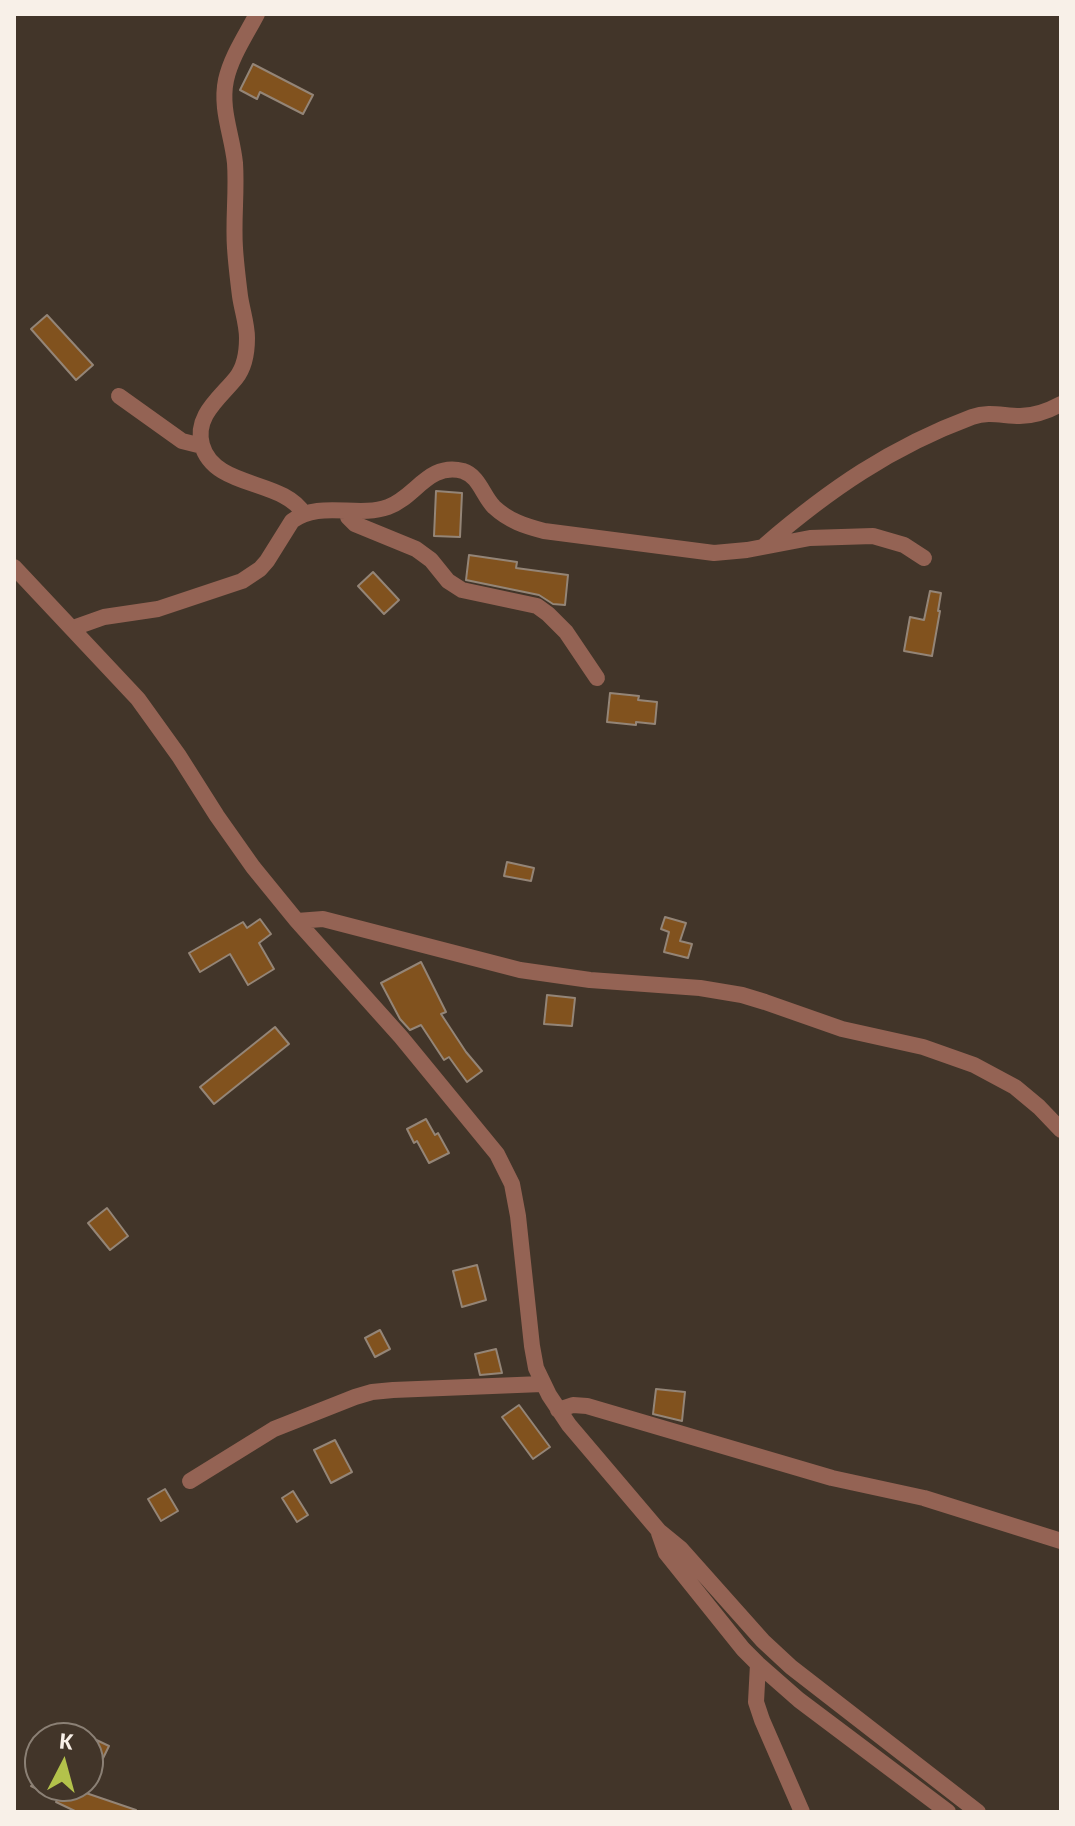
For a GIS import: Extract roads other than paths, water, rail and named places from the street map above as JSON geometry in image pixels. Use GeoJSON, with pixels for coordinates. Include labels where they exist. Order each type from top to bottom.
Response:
{"type":"FeatureCollection","features":[{"type":"Feature","properties":{"kind":"street"},"geometry":{"type":"LineString","coordinates":[[257,14],[229,68],[224,95],[236,180],[234,244],[246,326],[246,352],[237,376],[207,412],[201,430],[202,446],[216,466],[295,501],[304,514]]}},
{"type":"Feature","properties":{"kind":"street"},"geometry":{"type":"LineString","coordinates":[[119,396],[182,441],[202,446]]}},
{"type":"Feature","properties":{"kind":"street"},"geometry":{"type":"LineString","coordinates":[[763,546],[835,489],[890,454],[979,415],[1032,415],[1061,404]]}},
{"type":"Feature","properties":{"kind":"street"},"geometry":{"type":"LineString","coordinates":[[73,628],[104,617],[158,609],[242,581],[260,569],[292,521],[304,514],[318,511],[375,511],[394,505],[428,476],[453,469],[473,477],[489,502],[503,515],[522,525],[544,531],[697,553],[730,553],[810,538],[873,536],[893,540],[924,558]]}},
{"type":"Feature","properties":{"kind":"street"},"geometry":{"type":"LineString","coordinates":[[347,511],[355,524],[416,549],[431,560],[448,581],[462,590],[537,606],[566,632],[597,678]]}},
{"type":"Feature","properties":{"kind":"street"},"geometry":{"type":"LineString","coordinates":[[14,567],[138,699],[253,867],[497,1154],[512,1184],[518,1216],[532,1346],[542,1384],[558,1410],[659,1531],[681,1549],[763,1641],[791,1667],[978,1812]]}},
{"type":"Feature","properties":{"kind":"street"},"geometry":{"type":"LineString","coordinates":[[297,921],[323,919],[492,963],[555,976],[700,988],[753,998],[842,1029],[913,1045],[974,1065],[1015,1087],[1061,1130]]}},
{"type":"Feature","properties":{"kind":"street"},"geometry":{"type":"LineString","coordinates":[[190,1481],[274,1429],[363,1394],[542,1384]]}},
{"type":"Feature","properties":{"kind":"street"},"geometry":{"type":"LineString","coordinates":[[558,1410],[573,1405],[587,1406],[832,1478],[935,1501],[1061,1541]]}},
{"type":"Feature","properties":{"kind":"street"},"geometry":{"type":"LineString","coordinates":[[659,1531],[666,1553],[758,1664],[799,1700],[948,1812]]}},
{"type":"Feature","properties":{"kind":"street"},"geometry":{"type":"LineString","coordinates":[[758,1664],[756,1702],[802,1812]]}}]}
